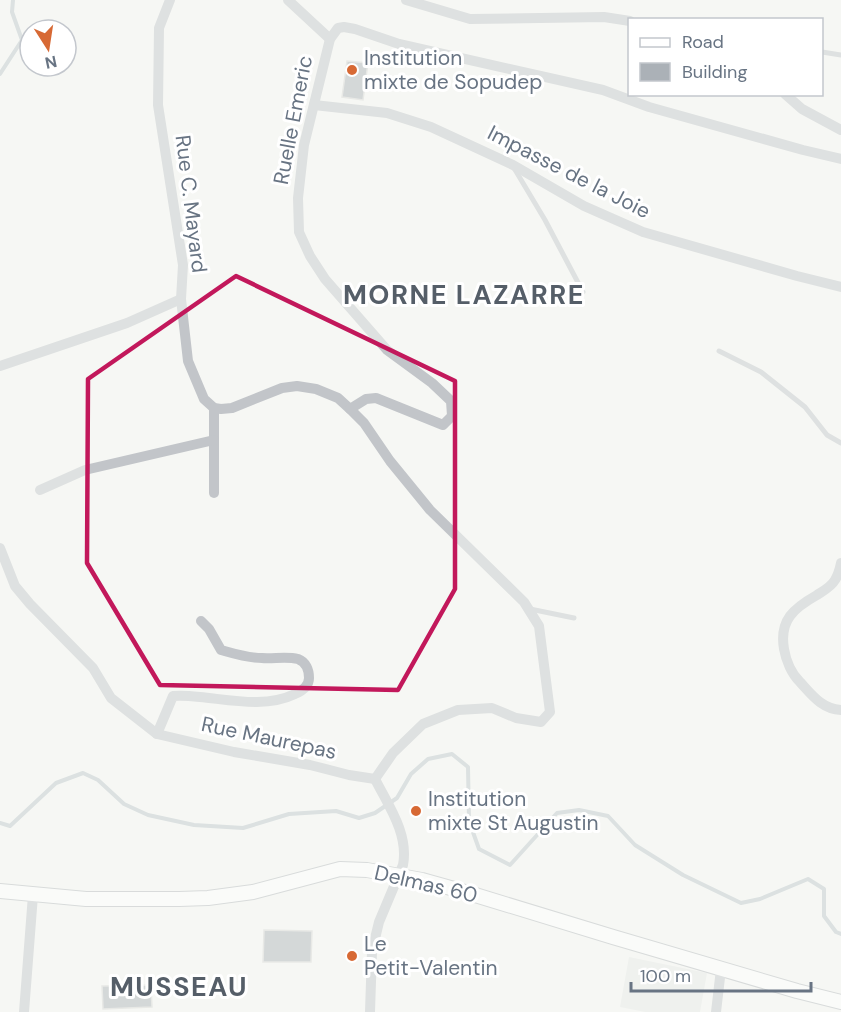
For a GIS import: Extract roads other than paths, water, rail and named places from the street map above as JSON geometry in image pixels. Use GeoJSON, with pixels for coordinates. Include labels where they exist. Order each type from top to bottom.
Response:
{"type":"FeatureCollection","features":[{"type":"Feature","properties":{"kind":"street","name":"Rue C. Mayard"},"geometry":{"type":"LineString","coordinates":[[170,0],[159,28],[158,105],[183,265],[181,299],[188,361],[204,399],[214,408]]}},
{"type":"Feature","properties":{"kind":"street"},"geometry":{"type":"LineString","coordinates":[[288,0],[330,39]]}},
{"type":"Feature","properties":{"kind":"street"},"geometry":{"type":"LineString","coordinates":[[406,0],[470,19],[604,17],[628,21]]}},
{"type":"Feature","properties":{"kind":"street","name":"Ruelle Emeric"},"geometry":{"type":"LineString","coordinates":[[350,409],[366,399],[376,398],[442,424],[452,416],[451,401],[432,382],[387,350],[325,279],[310,256],[299,232],[297,198],[304,145],[330,39],[338,28],[355,29],[399,44],[603,90],[649,106],[841,159]]}},
{"type":"Feature","properties":{"kind":"street"},"geometry":{"type":"LineString","coordinates":[[787,96],[802,109],[841,130]]}},
{"type":"Feature","properties":{"kind":"street","name":"Impasse de la Joie"},"geometry":{"type":"LineString","coordinates":[[314,105],[387,113],[431,127],[513,165],[584,206],[642,232],[841,287]]}},
{"type":"Feature","properties":{"kind":"street"},"geometry":{"type":"LineString","coordinates":[[0,366],[127,323],[181,299]]}},
{"type":"Feature","properties":{"kind":"street"},"geometry":{"type":"LineString","coordinates":[[214,493],[214,408],[221,410],[232,408],[282,388],[297,386],[316,389],[331,395],[338,398],[364,423],[430,510],[524,602],[539,626],[550,712],[541,722],[516,717],[492,708],[458,710],[423,724],[393,753],[375,779],[393,813],[404,843],[405,856],[379,922],[372,951],[370,1012]]}},
{"type":"Feature","properties":{"kind":"street"},"geometry":{"type":"LineString","coordinates":[[40,490],[85,470],[214,440]]}},
{"type":"Feature","properties":{"kind":"street","name":"Rue Maurepas"},"geometry":{"type":"LineString","coordinates":[[0,548],[15,586],[30,604],[93,668],[111,698],[157,734],[234,752],[375,779]]}},
{"type":"Feature","properties":{"kind":"street"},"geometry":{"type":"LineString","coordinates":[[841,562],[838,579],[800,605],[791,614],[784,626],[782,640],[789,667],[797,679],[822,705],[833,710],[841,710]]}},
{"type":"Feature","properties":{"kind":"street"},"geometry":{"type":"LineString","coordinates":[[157,734],[172,696],[266,702],[296,694],[308,684],[309,675],[304,662],[298,659],[241,656],[221,650],[209,629],[201,621]]}},
{"type":"Feature","properties":{"kind":"street","name":"Delmas 60"},"geometry":{"type":"LineString","coordinates":[[0,891],[86,899],[208,898],[253,892],[340,869],[367,870],[422,880],[721,969],[841,1002]]}},
{"type":"Feature","properties":{"kind":"street"},"geometry":{"type":"LineString","coordinates":[[24,1012],[33,895]]}},
{"type":"Feature","properties":{"kind":"street"},"geometry":{"type":"LineString","coordinates":[[716,1012],[721,969]]}},
{"type":"Feature","properties":{"kind":"lane"},"geometry":{"type":"LineString","coordinates":[[823,52],[841,55]]}},
{"type":"Feature","properties":{"kind":"lane"},"geometry":{"type":"LineString","coordinates":[[513,165],[583,292]]}},
{"type":"Feature","properties":{"kind":"lane"},"geometry":{"type":"LineString","coordinates":[[719,351],[761,372],[805,407],[827,435],[841,443]]}},
{"type":"Feature","properties":{"kind":"lane"},"geometry":{"type":"LineString","coordinates":[[530,609],[574,618]]}},
{"type":"Feature","properties":{"kind":"waterway"},"geometry":{"type":"LineString","coordinates":[[0,74],[22,40],[12,12],[13,0]]}},
{"type":"Feature","properties":{"kind":"waterway"},"geometry":{"type":"LineString","coordinates":[[0,823],[10,826],[56,783],[83,773],[98,780],[124,804],[148,815],[194,825],[243,828],[289,814],[336,811],[359,818],[375,813],[397,798],[411,774],[428,759],[452,754],[468,767],[469,821],[479,849],[510,865],[557,813],[579,810],[608,816],[635,845],[683,875],[741,903],[760,899],[808,879],[824,889],[824,916],[836,932],[841,934]]}},
{"type":"Feature","properties":{"kind":"place","name":"Institution mixte de Sopudep"},"geometry":{"type":"Point","coordinates":[352,70]}},
{"type":"Feature","properties":{"kind":"place","name":"Institution mixte St Augustin"},"geometry":{"type":"Point","coordinates":[416,811]}},
{"type":"Feature","properties":{"kind":"place","name":"Le Petit-Valentin"},"geometry":{"type":"Point","coordinates":[352,956]}},
{"type":"Feature","properties":{"kind":"district","name":"MORNE LAZARRE"},"geometry":{"type":"Point","coordinates":[464,295]}},
{"type":"Feature","properties":{"kind":"district","name":"MUSSEAU"},"geometry":{"type":"Point","coordinates":[179,987]}}]}
